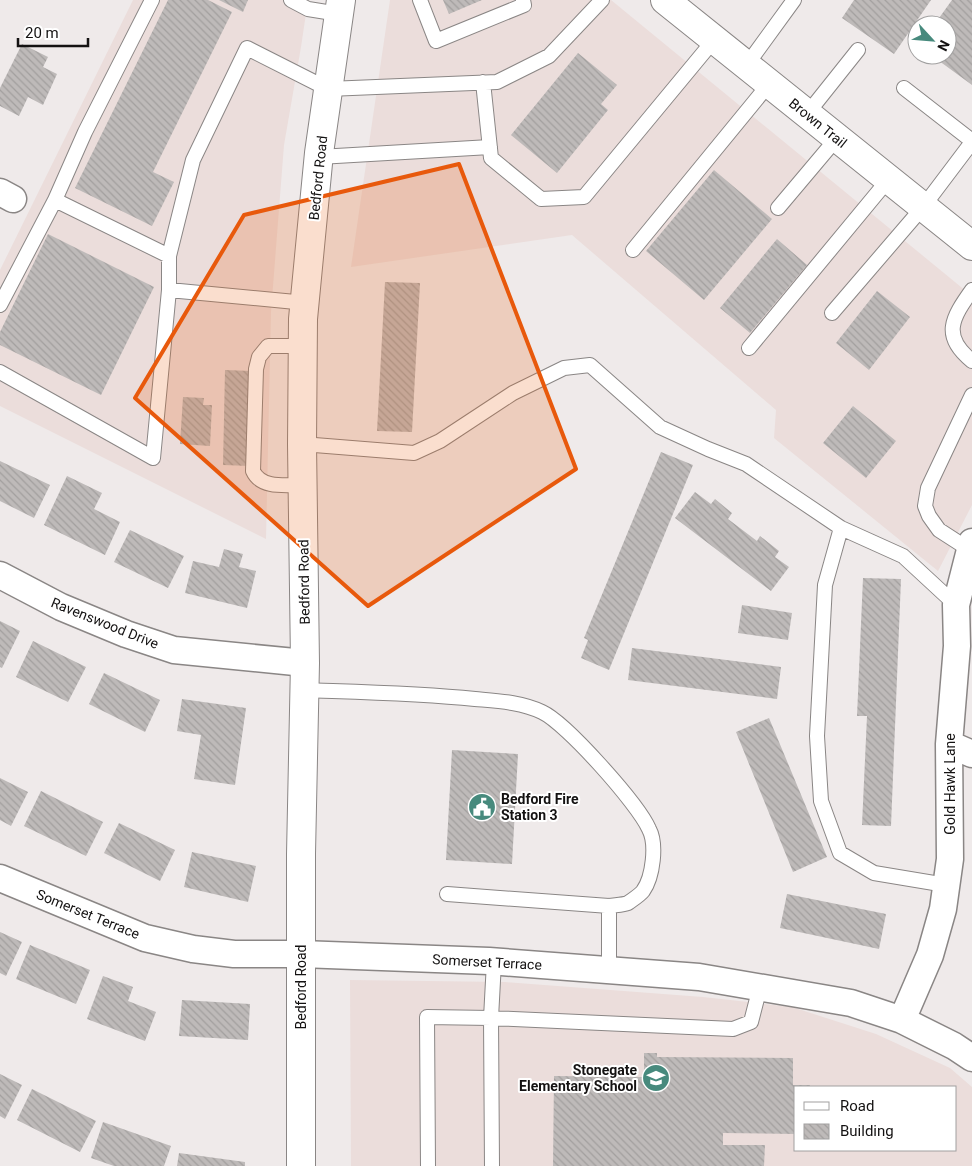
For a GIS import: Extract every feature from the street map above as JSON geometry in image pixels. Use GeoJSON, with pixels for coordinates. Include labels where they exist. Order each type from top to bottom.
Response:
{"type":"FeatureCollection","features":[{"type":"Feature","properties":{"kind":"main road","name":"Brown Trail"},"geometry":{"type":"LineString","coordinates":[[665,0],[972,246]]}},
{"type":"Feature","properties":{"kind":"main road","name":"Bedford Road"},"geometry":{"type":"LineString","coordinates":[[301,1166],[301,854],[305,663],[302,485],[303,319],[319,157],[340,7]]}},
{"type":"Feature","properties":{"kind":"street","name":"Gold Hawk Lane"},"geometry":{"type":"LineString","coordinates":[[902,1020],[930,955],[943,909],[950,859],[960,749],[956,605],[971,546]]}},
{"type":"Feature","properties":{"kind":"street","name":"Ravenswood Drive"},"geometry":{"type":"LineString","coordinates":[[0,575],[61,607],[126,634],[174,650],[305,663]]}},
{"type":"Feature","properties":{"kind":"street","name":"Somerset Terrace"},"geometry":{"type":"LineString","coordinates":[[0,878],[145,938],[193,949],[234,954],[301,954],[494,962],[699,977],[851,1003],[902,1020],[954,1046],[972,1058]]}},
{"type":"Feature","properties":{"kind":"lane"},"geometry":{"type":"LineString","coordinates":[[0,305],[55,200],[85,132],[152,0]]}},
{"type":"Feature","properties":{"kind":"lane"},"geometry":{"type":"LineString","coordinates":[[291,0],[308,9],[340,7]]}},
{"type":"Feature","properties":{"kind":"lane"},"geometry":{"type":"LineString","coordinates":[[420,0],[436,41],[524,5],[523,0]]}},
{"type":"Feature","properties":{"kind":"lane"},"geometry":{"type":"LineString","coordinates":[[0,372],[153,458],[169,290],[169,256],[193,160],[248,48],[328,89],[497,82],[549,56],[602,0]]}},
{"type":"Feature","properties":{"kind":"lane"},"geometry":{"type":"LineString","coordinates":[[746,66],[789,2]]}},
{"type":"Feature","properties":{"kind":"lane"},"geometry":{"type":"LineString","coordinates":[[483,82],[491,158],[541,199],[584,197],[714,40]]}},
{"type":"Feature","properties":{"kind":"lane"},"geometry":{"type":"LineString","coordinates":[[808,114],[858,50]]}},
{"type":"Feature","properties":{"kind":"lane"},"geometry":{"type":"LineString","coordinates":[[633,250],[769,84]]}},
{"type":"Feature","properties":{"kind":"lane"},"geometry":{"type":"LineString","coordinates":[[832,313],[922,207],[972,141],[904,88]]}},
{"type":"Feature","properties":{"kind":"lane"},"geometry":{"type":"LineString","coordinates":[[778,208],[837,138]]}},
{"type":"Feature","properties":{"kind":"lane"},"geometry":{"type":"LineString","coordinates":[[319,157],[490,147]]}},
{"type":"Feature","properties":{"kind":"lane"},"geometry":{"type":"LineString","coordinates":[[749,348],[888,180]]}},
{"type":"Feature","properties":{"kind":"lane"},"geometry":{"type":"LineString","coordinates":[[55,200],[169,256]]}},
{"type":"Feature","properties":{"kind":"lane"},"geometry":{"type":"LineString","coordinates":[[169,290],[306,303]]}},
{"type":"Feature","properties":{"kind":"lane"},"geometry":{"type":"LineString","coordinates":[[972,290],[959,308],[952,325],[954,342],[962,354],[972,361]]}},
{"type":"Feature","properties":{"kind":"lane"},"geometry":{"type":"LineString","coordinates":[[302,485],[274,485],[256,477],[253,471],[256,369],[259,357],[268,346],[303,346]]}},
{"type":"Feature","properties":{"kind":"lane"},"geometry":{"type":"LineString","coordinates":[[302,444],[414,453],[440,441],[513,393],[564,368],[590,365],[660,427],[746,464],[841,528],[903,556],[956,605]]}},
{"type":"Feature","properties":{"kind":"lane"},"geometry":{"type":"LineString","coordinates":[[971,546],[939,530],[929,516],[925,506],[928,488],[972,395]]}},
{"type":"Feature","properties":{"kind":"lane"},"geometry":{"type":"LineString","coordinates":[[841,528],[825,585],[817,736],[821,801],[840,853],[874,873],[946,885]]}},
{"type":"Feature","properties":{"kind":"lane"},"geometry":{"type":"LineString","coordinates":[[304,690],[426,694],[510,703],[541,712],[554,720],[602,768],[640,814],[650,830],[653,851],[652,870],[642,891],[626,903],[609,906],[447,894]]}},
{"type":"Feature","properties":{"kind":"lane"},"geometry":{"type":"LineString","coordinates":[[609,906],[609,970]]}},
{"type":"Feature","properties":{"kind":"lane"},"geometry":{"type":"LineString","coordinates":[[492,1166],[491,1018],[494,962]]}},
{"type":"Feature","properties":{"kind":"lane"},"geometry":{"type":"LineString","coordinates":[[428,1166],[427,1017],[491,1018],[733,1029],[751,1022],[760,987]]}},
{"type":"Feature","properties":{"kind":"highlighted area"},"geometry":{"type":"Polygon","coordinates":[[[459,164],[576,469],[368,606],[135,398],[244,215],[459,164]]]}},
{"type":"Feature","properties":{"kind":"shaded area"},"geometry":{"type":"Polygon","coordinates":[[[133,0],[308,0],[284,145],[271,312],[266,539],[0,406],[0,270],[133,0]]]}},
{"type":"Feature","properties":{"kind":"shaded area"},"geometry":{"type":"Polygon","coordinates":[[[390,0],[611,0],[972,296],[972,505],[938,571],[774,438],[776,410],[572,235],[351,267],[390,0]]]}},
{"type":"Feature","properties":{"kind":"shaded area","name":"Stonegate Elementary School"},"geometry":{"type":"Polygon","coordinates":[[[350,980],[505,982],[703,997],[792,1007],[876,1034],[950,1068],[972,1087],[972,1166],[351,1166],[350,980]]]}},
{"type":"Feature","properties":{"kind":"building"},"geometry":{"type":"Polygon","coordinates":[[[168,0],[208,0],[232,12],[153,172],[174,182],[152,226],[75,188],[168,0]]]}},
{"type":"Feature","properties":{"kind":"building"},"geometry":{"type":"Polygon","coordinates":[[[219,0],[248,0],[243,12],[219,0]]]}},
{"type":"Feature","properties":{"kind":"building"},"geometry":{"type":"Polygon","coordinates":[[[443,0],[482,0],[449,14],[443,0]]]}},
{"type":"Feature","properties":{"kind":"building"},"geometry":{"type":"Polygon","coordinates":[[[854,0],[931,0],[921,15],[907,15],[907,35],[894,54],[842,18],[854,0]]]}},
{"type":"Feature","properties":{"kind":"building"},"geometry":{"type":"Polygon","coordinates":[[[952,0],[972,0],[972,85],[945,65],[957,65],[957,15],[941,15],[952,0]]]}},
{"type":"Feature","properties":{"kind":"building"},"geometry":{"type":"Polygon","coordinates":[[[22,44],[48,57],[43,67],[57,74],[43,105],[28,97],[19,116],[0,106],[0,88],[22,44]]]}},
{"type":"Feature","properties":{"kind":"building"},"geometry":{"type":"Polygon","coordinates":[[[578,53],[617,85],[601,104],[608,110],[557,173],[511,135],[578,53]]]}},
{"type":"Feature","properties":{"kind":"building"},"geometry":{"type":"Polygon","coordinates":[[[714,170],[772,219],[704,300],[646,251],[714,170]]]}},
{"type":"Feature","properties":{"kind":"building"},"geometry":{"type":"Polygon","coordinates":[[[48,234],[154,287],[101,395],[0,345],[0,332],[48,234]]]}},
{"type":"Feature","properties":{"kind":"building"},"geometry":{"type":"Polygon","coordinates":[[[777,239],[807,265],[750,333],[720,308],[777,239]]]}},
{"type":"Feature","properties":{"kind":"building"},"geometry":{"type":"Polygon","coordinates":[[[385,282],[420,283],[412,432],[377,431],[385,282]]]}},
{"type":"Feature","properties":{"kind":"building"},"geometry":{"type":"Polygon","coordinates":[[[877,291],[910,317],[869,370],[836,343],[877,291]]]}},
{"type":"Feature","properties":{"kind":"building"},"geometry":{"type":"Polygon","coordinates":[[[225,370],[252,371],[250,466],[223,465],[225,370]]]}},
{"type":"Feature","properties":{"kind":"building"},"geometry":{"type":"Polygon","coordinates":[[[183,397],[204,398],[203,405],[212,405],[210,446],[180,444],[183,397]]]}},
{"type":"Feature","properties":{"kind":"building"},"geometry":{"type":"Polygon","coordinates":[[[853,406],[896,441],[866,478],[823,443],[853,406]]]}},
{"type":"Feature","properties":{"kind":"building"},"geometry":{"type":"Polygon","coordinates":[[[661,452],[693,465],[609,670],[581,658],[588,640],[584,638],[661,452]]]}},
{"type":"Feature","properties":{"kind":"building"},"geometry":{"type":"Polygon","coordinates":[[[0,461],[50,485],[34,518],[0,501],[0,461]]]}},
{"type":"Feature","properties":{"kind":"building"},"geometry":{"type":"Polygon","coordinates":[[[67,476],[102,493],[94,509],[120,522],[105,555],[44,525],[67,476]]]}},
{"type":"Feature","properties":{"kind":"building"},"geometry":{"type":"Polygon","coordinates":[[[695,492],[711,504],[715,499],[732,513],[728,519],[757,541],[760,536],[779,551],[775,557],[789,567],[771,591],[675,518],[695,492]]]}},
{"type":"Feature","properties":{"kind":"building"},"geometry":{"type":"Polygon","coordinates":[[[130,530],[184,556],[168,588],[114,562],[130,530]]]}},
{"type":"Feature","properties":{"kind":"building"},"geometry":{"type":"Polygon","coordinates":[[[224,549],[243,554],[239,567],[256,571],[247,608],[185,593],[193,561],[219,567],[224,549]]]}},
{"type":"Feature","properties":{"kind":"building"},"geometry":{"type":"Polygon","coordinates":[[[863,578],[901,579],[891,826],[862,825],[867,716],[857,716],[863,578]]]}},
{"type":"Feature","properties":{"kind":"building"},"geometry":{"type":"Polygon","coordinates":[[[742,605],[792,613],[788,640],[738,633],[742,605]]]}},
{"type":"Feature","properties":{"kind":"building"},"geometry":{"type":"Polygon","coordinates":[[[0,621],[20,631],[2,668],[0,667],[0,621]]]}},
{"type":"Feature","properties":{"kind":"building"},"geometry":{"type":"Polygon","coordinates":[[[33,641],[86,667],[68,702],[16,677],[33,641]]]}},
{"type":"Feature","properties":{"kind":"building"},"geometry":{"type":"Polygon","coordinates":[[[632,648],[781,667],[777,699],[628,680],[632,648]]]}},
{"type":"Feature","properties":{"kind":"building"},"geometry":{"type":"Polygon","coordinates":[[[104,673],[160,700],[145,732],[89,704],[104,673]]]}},
{"type":"Feature","properties":{"kind":"building"},"geometry":{"type":"Polygon","coordinates":[[[182,699],[246,708],[235,785],[194,779],[201,735],[177,731],[182,699]]]}},
{"type":"Feature","properties":{"kind":"building"},"geometry":{"type":"Polygon","coordinates":[[[769,718],[827,857],[793,872],[736,732],[769,718]]]}},
{"type":"Feature","properties":{"kind":"building","name":"Bedford Fire Station 3"},"geometry":{"type":"Polygon","coordinates":[[[452,750],[518,754],[512,864],[446,860],[452,750]]]}},
{"type":"Feature","properties":{"kind":"building"},"geometry":{"type":"Polygon","coordinates":[[[0,778],[28,792],[11,826],[0,820],[0,778]]]}},
{"type":"Feature","properties":{"kind":"building"},"geometry":{"type":"Polygon","coordinates":[[[41,791],[103,822],[86,856],[24,826],[41,791]]]}},
{"type":"Feature","properties":{"kind":"building"},"geometry":{"type":"Polygon","coordinates":[[[119,823],[175,850],[160,881],[104,853],[119,823]]]}},
{"type":"Feature","properties":{"kind":"building"},"geometry":{"type":"Polygon","coordinates":[[[192,852],[256,866],[248,902],[184,887],[192,852]]]}},
{"type":"Feature","properties":{"kind":"building"},"geometry":{"type":"Polygon","coordinates":[[[787,894],[886,914],[879,949],[780,928],[787,894]]]}},
{"type":"Feature","properties":{"kind":"building"},"geometry":{"type":"Polygon","coordinates":[[[0,932],[22,942],[6,976],[0,973],[0,932]]]}},
{"type":"Feature","properties":{"kind":"building"},"geometry":{"type":"Polygon","coordinates":[[[30,945],[90,970],[76,1004],[16,979],[30,945]]]}},
{"type":"Feature","properties":{"kind":"building"},"geometry":{"type":"Polygon","coordinates":[[[103,976],[133,987],[128,1001],[156,1012],[145,1041],[87,1019],[103,976]]]}},
{"type":"Feature","properties":{"kind":"building"},"geometry":{"type":"Polygon","coordinates":[[[182,1000],[250,1004],[248,1040],[179,1036],[182,1000]]]}},
{"type":"Feature","properties":{"kind":"building"},"geometry":{"type":"Polygon","coordinates":[[[644,1053],[657,1053],[657,1057],[793,1058],[793,1085],[810,1086],[794,1086],[794,1134],[723,1133],[723,1145],[765,1145],[764,1166],[553,1166],[554,1076],[644,1077],[644,1053]]]}},
{"type":"Feature","properties":{"kind":"building"},"geometry":{"type":"Polygon","coordinates":[[[0,1074],[22,1085],[5,1119],[0,1116],[0,1074]]]}},
{"type":"Feature","properties":{"kind":"building"},"geometry":{"type":"Polygon","coordinates":[[[32,1089],[96,1121],[80,1152],[17,1120],[32,1089]]]}},
{"type":"Feature","properties":{"kind":"building"},"geometry":{"type":"Polygon","coordinates":[[[103,1122],[171,1146],[164,1166],[114,1166],[91,1158],[103,1122]]]}},
{"type":"Feature","properties":{"kind":"building"},"geometry":{"type":"Polygon","coordinates":[[[179,1153],[245,1162],[245,1166],[177,1166],[179,1153]]]}},
{"type":"Feature","properties":{"kind":"place","name":"Bedford Fire Station 3"},"geometry":{"type":"Point","coordinates":[482,807]}},
{"type":"Feature","properties":{"kind":"place","name":"Stonegate Elementary School"},"geometry":{"type":"Point","coordinates":[656,1078]}}]}
